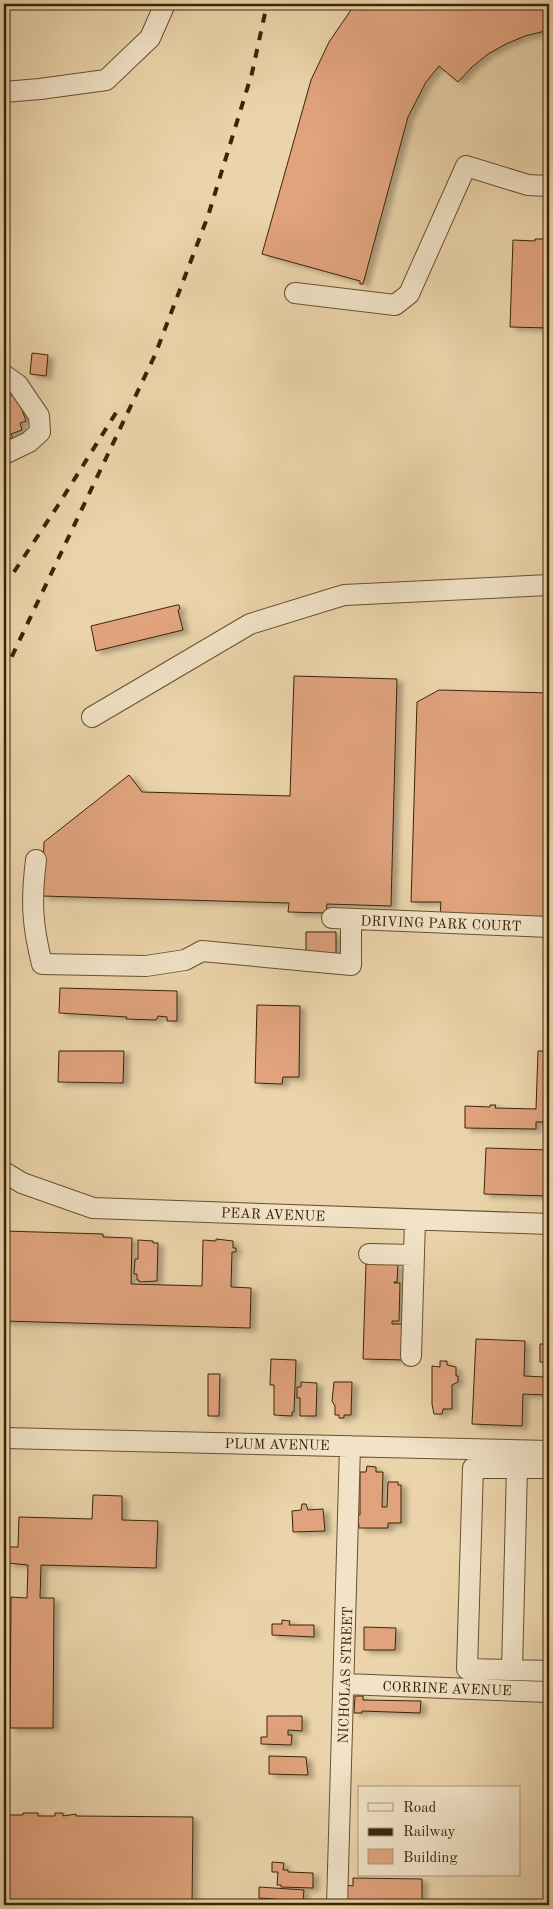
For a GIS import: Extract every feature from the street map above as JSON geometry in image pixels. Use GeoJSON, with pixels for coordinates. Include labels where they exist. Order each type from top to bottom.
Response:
{"type":"FeatureCollection","features":[{"type":"Feature","properties":{"kind":"street"},"geometry":{"type":"LineString","coordinates":[[4,92],[106,80],[150,38],[165,4]]}},
{"type":"Feature","properties":{"kind":"street"},"geometry":{"type":"LineString","coordinates":[[295,293],[395,305],[409,294],[466,166],[528,185],[549,186]]}},
{"type":"Feature","properties":{"kind":"street"},"geometry":{"type":"LineString","coordinates":[[4,375],[18,384],[39,416],[40,432],[29,442],[4,454]]}},
{"type":"Feature","properties":{"kind":"street"},"geometry":{"type":"LineString","coordinates":[[92,717],[250,624],[344,595],[549,585]]}},
{"type":"Feature","properties":{"kind":"street","name":"DRIVING PARK COURT"},"geometry":{"type":"LineString","coordinates":[[36,860],[32,896],[34,931],[42,964],[146,966],[186,960],[202,951],[350,964],[341,919],[549,927]]}},
{"type":"Feature","properties":{"kind":"street","name":"PEAR AVENUE"},"geometry":{"type":"LineString","coordinates":[[4,1172],[22,1182],[92,1208],[549,1224]]}},
{"type":"Feature","properties":{"kind":"street"},"geometry":{"type":"LineString","coordinates":[[411,1356],[415,1220]]}},
{"type":"Feature","properties":{"kind":"street"},"geometry":{"type":"LineString","coordinates":[[369,1254],[414,1255]]}},
{"type":"Feature","properties":{"kind":"street","name":"PLUM AVENUE"},"geometry":{"type":"LineString","coordinates":[[4,1438],[549,1451]]}},
{"type":"Feature","properties":{"kind":"street","name":"NICHOLAS STREET"},"geometry":{"type":"LineString","coordinates":[[337,1905],[345,1684],[350,1446]]}},
{"type":"Feature","properties":{"kind":"street"},"geometry":{"type":"LineString","coordinates":[[549,1468],[473,1468],[467,1669],[549,1670]]}},
{"type":"Feature","properties":{"kind":"street"},"geometry":{"type":"LineString","coordinates":[[512,1670],[517,1468]]}},
{"type":"Feature","properties":{"kind":"street","name":"CORRINE AVENUE"},"geometry":{"type":"LineString","coordinates":[[345,1684],[549,1692]]}},
{"type":"Feature","properties":{"kind":"building"},"geometry":{"type":"Polygon","coordinates":[[[355,4],[549,4],[549,30],[525,36],[488,54],[458,82],[439,66],[426,82],[408,117],[363,284],[360,284],[360,281],[262,254],[311,80],[329,42],[355,4]]]}},
{"type":"Feature","properties":{"kind":"building"},"geometry":{"type":"Polygon","coordinates":[[[535,239],[549,239],[549,328],[510,327],[513,240],[535,241],[535,239]]]}},
{"type":"Feature","properties":{"kind":"building"},"geometry":{"type":"Polygon","coordinates":[[[32,353],[48,355],[46,376],[30,374],[32,353]]]}},
{"type":"Feature","properties":{"kind":"building"},"geometry":{"type":"Polygon","coordinates":[[[16,393],[26,421],[20,423],[22,430],[11,434],[13,438],[9,439],[8,435],[4,436],[4,398],[16,393]]]}},
{"type":"Feature","properties":{"kind":"building"},"geometry":{"type":"Polygon","coordinates":[[[179,605],[180,609],[178,610],[183,630],[96,651],[91,626],[179,605]]]}},
{"type":"Feature","properties":{"kind":"building"},"geometry":{"type":"Polygon","coordinates":[[[294,676],[397,679],[391,906],[327,904],[326,913],[288,912],[289,903],[42,896],[44,842],[129,775],[142,792],[290,796],[294,676]]]}},
{"type":"Feature","properties":{"kind":"building"},"geometry":{"type":"Polygon","coordinates":[[[439,690],[549,693],[549,920],[440,916],[441,902],[411,902],[417,702],[439,690]]]}},
{"type":"Feature","properties":{"kind":"building"},"geometry":{"type":"Polygon","coordinates":[[[306,932],[336,932],[336,955],[306,955],[306,932]]]}},
{"type":"Feature","properties":{"kind":"building"},"geometry":{"type":"Polygon","coordinates":[[[60,988],[177,991],[177,1021],[167,1021],[167,1017],[158,1016],[156,1020],[59,1013],[60,988]]]}},
{"type":"Feature","properties":{"kind":"building"},"geometry":{"type":"Polygon","coordinates":[[[257,1005],[300,1006],[299,1077],[283,1077],[282,1084],[255,1083],[257,1005]]]}},
{"type":"Feature","properties":{"kind":"building"},"geometry":{"type":"Polygon","coordinates":[[[59,1051],[124,1051],[123,1083],[58,1082],[59,1051]]]}},
{"type":"Feature","properties":{"kind":"building"},"geometry":{"type":"Polygon","coordinates":[[[538,1051],[549,1051],[549,1122],[536,1122],[536,1129],[465,1128],[465,1106],[490,1107],[490,1105],[496,1105],[495,1108],[536,1109],[538,1051]]]}},
{"type":"Feature","properties":{"kind":"building"},"geometry":{"type":"Polygon","coordinates":[[[486,1148],[549,1150],[549,1196],[484,1194],[486,1148]]]}},
{"type":"Feature","properties":{"kind":"building"},"geometry":{"type":"Polygon","coordinates":[[[4,1231],[103,1234],[103,1237],[132,1238],[131,1284],[202,1286],[203,1240],[233,1241],[233,1248],[236,1248],[236,1252],[232,1252],[231,1287],[251,1288],[250,1328],[4,1321],[4,1231]]]}},
{"type":"Feature","properties":{"kind":"building"},"geometry":{"type":"Polygon","coordinates":[[[138,1240],[158,1243],[157,1281],[139,1282],[137,1274],[134,1274],[135,1259],[138,1259],[138,1240]]]}},
{"type":"Feature","properties":{"kind":"building"},"geometry":{"type":"Polygon","coordinates":[[[366,1263],[398,1264],[397,1282],[394,1283],[400,1283],[399,1321],[392,1321],[392,1324],[406,1324],[405,1360],[363,1359],[366,1263]]]}},
{"type":"Feature","properties":{"kind":"building"},"geometry":{"type":"Polygon","coordinates":[[[476,1339],[525,1341],[524,1376],[545,1377],[545,1362],[540,1362],[540,1344],[549,1344],[549,1427],[544,1427],[545,1395],[523,1394],[522,1426],[472,1424],[476,1339]]]}},
{"type":"Feature","properties":{"kind":"building"},"geometry":{"type":"Polygon","coordinates":[[[271,1359],[296,1360],[294,1412],[292,1412],[292,1416],[274,1415],[274,1385],[270,1385],[271,1359]]]}},
{"type":"Feature","properties":{"kind":"building"},"geometry":{"type":"Polygon","coordinates":[[[440,1361],[447,1361],[447,1365],[456,1367],[458,1382],[452,1385],[452,1409],[443,1409],[442,1414],[434,1414],[432,1404],[432,1366],[440,1367],[440,1361]]]}},
{"type":"Feature","properties":{"kind":"building"},"geometry":{"type":"Polygon","coordinates":[[[208,1374],[220,1374],[219,1416],[208,1416],[208,1374]]]}},
{"type":"Feature","properties":{"kind":"building"},"geometry":{"type":"Polygon","coordinates":[[[301,1382],[317,1383],[316,1416],[300,1416],[300,1398],[297,1398],[297,1387],[301,1387],[301,1382]]]}},
{"type":"Feature","properties":{"kind":"building"},"geometry":{"type":"Polygon","coordinates":[[[334,1382],[352,1382],[351,1415],[344,1415],[344,1418],[339,1418],[339,1415],[335,1415],[335,1406],[332,1401],[334,1382]]]}},
{"type":"Feature","properties":{"kind":"building"},"geometry":{"type":"Polygon","coordinates":[[[367,1466],[376,1467],[376,1472],[383,1472],[382,1507],[387,1507],[388,1482],[398,1482],[398,1485],[401,1485],[401,1523],[388,1523],[388,1528],[359,1528],[360,1472],[366,1472],[367,1466]]]}},
{"type":"Feature","properties":{"kind":"building"},"geometry":{"type":"Polygon","coordinates":[[[93,1495],[122,1496],[122,1520],[158,1521],[156,1568],[41,1565],[40,1598],[54,1598],[53,1728],[10,1728],[11,1597],[27,1598],[28,1565],[8,1563],[9,1547],[18,1547],[19,1517],[92,1519],[93,1495]]]}},
{"type":"Feature","properties":{"kind":"building"},"geometry":{"type":"Polygon","coordinates":[[[302,1504],[306,1504],[308,1510],[323,1509],[325,1531],[293,1532],[292,1511],[301,1510],[302,1504]]]}},
{"type":"Feature","properties":{"kind":"building"},"geometry":{"type":"Polygon","coordinates":[[[282,1620],[290,1621],[289,1625],[314,1625],[314,1637],[272,1635],[272,1624],[282,1624],[282,1620]]]}},
{"type":"Feature","properties":{"kind":"building"},"geometry":{"type":"Polygon","coordinates":[[[364,1627],[396,1628],[395,1650],[364,1650],[364,1627]]]}},
{"type":"Feature","properties":{"kind":"building"},"geometry":{"type":"Polygon","coordinates":[[[355,1696],[363,1696],[363,1700],[421,1701],[420,1713],[362,1711],[362,1713],[354,1713],[355,1696]]]}},
{"type":"Feature","properties":{"kind":"building"},"geometry":{"type":"Polygon","coordinates":[[[267,1716],[302,1716],[302,1731],[288,1730],[288,1735],[292,1735],[291,1745],[261,1744],[261,1737],[267,1737],[267,1716]]]}},
{"type":"Feature","properties":{"kind":"building"},"geometry":{"type":"Polygon","coordinates":[[[269,1756],[306,1757],[308,1775],[269,1774],[269,1756]]]}},
{"type":"Feature","properties":{"kind":"building"},"geometry":{"type":"Polygon","coordinates":[[[23,1813],[38,1813],[38,1816],[55,1816],[55,1813],[63,1813],[63,1816],[76,1814],[76,1816],[193,1817],[192,1905],[9,1905],[9,1815],[23,1815],[23,1813]]]}},
{"type":"Feature","properties":{"kind":"building"},"geometry":{"type":"Polygon","coordinates":[[[272,1862],[284,1863],[283,1870],[288,1870],[288,1872],[313,1873],[313,1888],[281,1887],[281,1885],[277,1885],[278,1872],[272,1872],[272,1862]]]}},
{"type":"Feature","properties":{"kind":"building"},"geometry":{"type":"Polygon","coordinates":[[[353,1878],[422,1879],[422,1905],[352,1905],[353,1901],[343,1901],[344,1885],[353,1886],[353,1878]]]}},
{"type":"Feature","properties":{"kind":"building"},"geometry":{"type":"Polygon","coordinates":[[[259,1887],[304,1890],[303,1901],[259,1898],[259,1887]]]}},
{"type":"Feature","properties":{"kind":"railway"},"geometry":{"type":"LineString","coordinates":[[4,673],[155,355],[208,216],[252,73],[267,4]]}},
{"type":"Feature","properties":{"kind":"railway"},"geometry":{"type":"LineString","coordinates":[[4,587],[119,408]]}}]}
